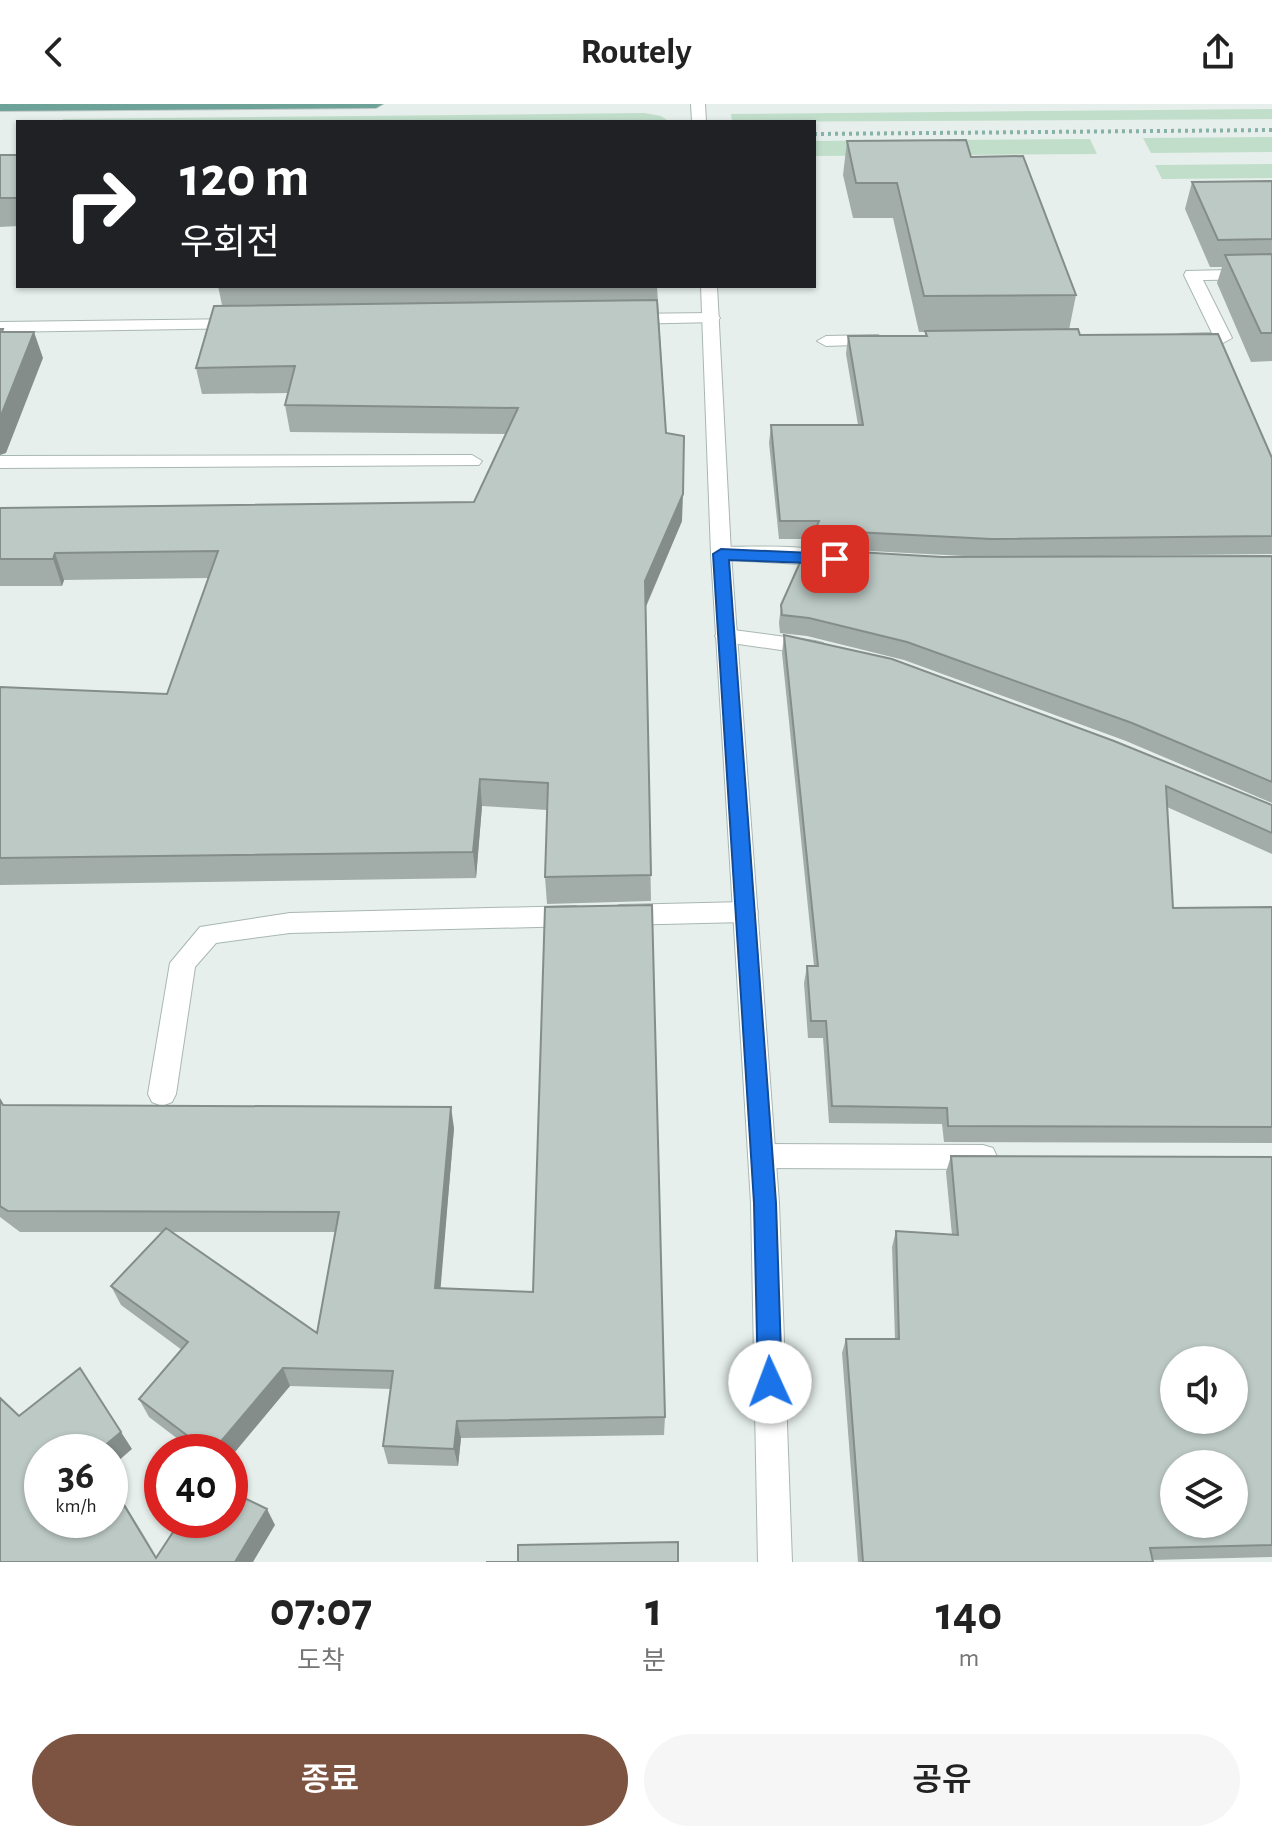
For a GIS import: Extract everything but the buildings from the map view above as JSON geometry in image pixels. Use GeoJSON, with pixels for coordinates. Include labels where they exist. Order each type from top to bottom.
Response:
{"type":"FeatureCollection","features":[{"type":"Feature","properties":{"kind":"main road"},"geometry":{"type":"LineString","coordinates":[[0,107],[376,104]]}},
{"type":"Feature","properties":{"kind":"street"},"geometry":{"type":"LineString","coordinates":[[1175,338],[1223,338],[1192,275],[1272,274]]}},
{"type":"Feature","properties":{"kind":"street"},"geometry":{"type":"LineString","coordinates":[[709,288],[721,554],[762,1156],[775,1562]]}},
{"type":"Feature","properties":{"kind":"street"},"geometry":{"type":"LineString","coordinates":[[600,319],[711,318]]}},
{"type":"Feature","properties":{"kind":"street"},"geometry":{"type":"LineString","coordinates":[[0,327],[253,324]]}},
{"type":"Feature","properties":{"kind":"street"},"geometry":{"type":"LineString","coordinates":[[826,341],[890,340]]}},
{"type":"Feature","properties":{"kind":"street"},"geometry":{"type":"LineString","coordinates":[[0,462],[472,461]]}},
{"type":"Feature","properties":{"kind":"street"},"geometry":{"type":"LineString","coordinates":[[721,554],[780,554],[859,561]]}},
{"type":"Feature","properties":{"kind":"street"},"geometry":{"type":"LineString","coordinates":[[726,636],[836,653]]}},
{"type":"Feature","properties":{"kind":"street"},"geometry":{"type":"LineString","coordinates":[[162,1094],[183,963],[209,934],[290,923],[745,912]]}},
{"type":"Feature","properties":{"kind":"street"},"geometry":{"type":"LineString","coordinates":[[762,1156],[1017,1157]]}},
{"type":"Feature","properties":{"kind":"path"},"geometry":{"type":"LineString","coordinates":[[816,134],[1272,130]]}},
{"type":"Feature","properties":{"kind":"green space"},"geometry":{"type":"Polygon","coordinates":[[[1272,109],[1272,119],[816,122],[732,120],[731,114],[1272,109]]]}},
{"type":"Feature","properties":{"kind":"green space"},"geometry":{"type":"Polygon","coordinates":[[[644,113],[667,120],[63,120],[644,113]]]}},
{"type":"Feature","properties":{"kind":"green space"},"geometry":{"type":"Polygon","coordinates":[[[1272,137],[1272,152],[1151,153],[1143,138],[1272,137]]]}},
{"type":"Feature","properties":{"kind":"green space"},"geometry":{"type":"Polygon","coordinates":[[[1090,139],[1097,154],[816,156],[816,141],[1090,139]]]}},
{"type":"Feature","properties":{"kind":"green space"},"geometry":{"type":"Polygon","coordinates":[[[1272,164],[1272,178],[1162,179],[1155,165],[1272,164]]]}},
{"type":"Feature","properties":{"kind":"route"},"geometry":{"type":"LineString","coordinates":[[770,1382],[765,1203],[721,554],[780,554],[835,559]]}}]}
